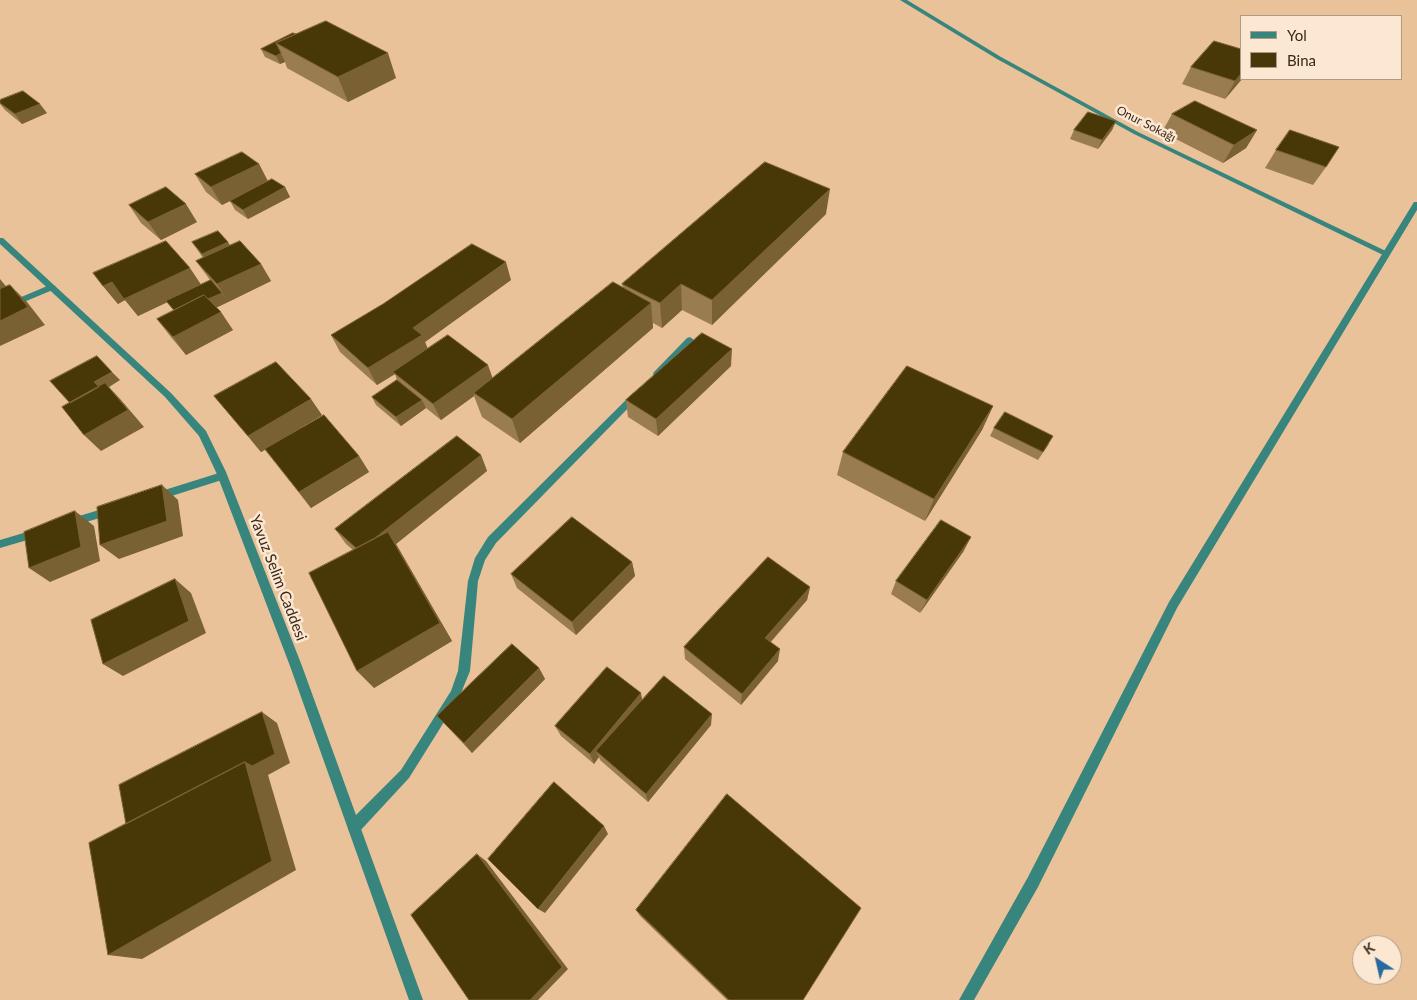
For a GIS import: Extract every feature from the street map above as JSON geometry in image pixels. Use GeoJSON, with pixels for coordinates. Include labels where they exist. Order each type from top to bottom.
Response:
{"type":"FeatureCollection","features":[{"type":"Feature","properties":{"kind":"street","name":"Onur Sokağı"},"geometry":{"type":"LineString","coordinates":[[903,0],[999,58],[1122,125],[1386,253]]}},
{"type":"Feature","properties":{"kind":"street"},"geometry":{"type":"LineString","coordinates":[[966,1000],[1033,882],[1173,605],[1417,204]]}},
{"type":"Feature","properties":{"kind":"street","name":"Yavuz Selim Caddesi"},"geometry":{"type":"LineString","coordinates":[[0,240],[119,347],[189,416],[203,434],[222,476],[296,666],[416,1000]]}},
{"type":"Feature","properties":{"kind":"street"},"geometry":{"type":"LineString","coordinates":[[0,309],[52,287]]}},
{"type":"Feature","properties":{"kind":"street"},"geometry":{"type":"LineString","coordinates":[[354,827],[405,774],[455,694],[464,671],[473,580],[480,558],[492,540],[690,340]]}},
{"type":"Feature","properties":{"kind":"street"},"geometry":{"type":"LineString","coordinates":[[148,499],[222,476]]}},
{"type":"Feature","properties":{"kind":"street"},"geometry":{"type":"LineString","coordinates":[[65,524],[120,507]]}},
{"type":"Feature","properties":{"kind":"street"},"geometry":{"type":"LineString","coordinates":[[0,544],[46,530]]}},
{"type":"Feature","properties":{"kind":"building"},"geometry":{"type":"Polygon","coordinates":[[[326,21],[388,53],[338,77],[276,43],[326,21]]]}},
{"type":"Feature","properties":{"kind":"building"},"geometry":{"type":"Polygon","coordinates":[[[293,33],[296,34],[276,43],[281,53],[276,56],[261,49],[293,33]]]}},
{"type":"Feature","properties":{"kind":"building"},"geometry":{"type":"Polygon","coordinates":[[[1214,41],[1240,49],[1240,75],[1235,81],[1191,67],[1214,41]]]}},
{"type":"Feature","properties":{"kind":"building"},"geometry":{"type":"Polygon","coordinates":[[[23,91],[40,104],[15,114],[0,103],[0,100],[23,91]]]}},
{"type":"Feature","properties":{"kind":"building"},"geometry":{"type":"Polygon","coordinates":[[[1195,101],[1257,130],[1234,145],[1172,114],[1195,101]]]}},
{"type":"Feature","properties":{"kind":"building"},"geometry":{"type":"Polygon","coordinates":[[[1088,112],[1116,121],[1102,140],[1074,130],[1088,112]]]}},
{"type":"Feature","properties":{"kind":"building"},"geometry":{"type":"Polygon","coordinates":[[[1290,130],[1339,147],[1326,167],[1276,150],[1290,130]]]}},
{"type":"Feature","properties":{"kind":"building"},"geometry":{"type":"Polygon","coordinates":[[[242,152],[259,164],[211,187],[195,174],[242,152]]]}},
{"type":"Feature","properties":{"kind":"building"},"geometry":{"type":"Polygon","coordinates":[[[765,162],[830,189],[712,300],[681,284],[660,303],[622,284],[765,162]]]}},
{"type":"Feature","properties":{"kind":"building"},"geometry":{"type":"Polygon","coordinates":[[[272,179],[285,187],[243,210],[230,201],[272,179]]]}},
{"type":"Feature","properties":{"kind":"building"},"geometry":{"type":"Polygon","coordinates":[[[166,187],[186,204],[148,222],[129,205],[166,187]]]}},
{"type":"Feature","properties":{"kind":"building"},"geometry":{"type":"Polygon","coordinates":[[[218,231],[228,242],[202,254],[192,242],[218,231]]]}},
{"type":"Feature","properties":{"kind":"building"},"geometry":{"type":"Polygon","coordinates":[[[166,241],[190,268],[124,299],[112,282],[103,286],[93,273],[166,241]]]}},
{"type":"Feature","properties":{"kind":"building"},"geometry":{"type":"Polygon","coordinates":[[[240,241],[261,264],[217,284],[196,261],[240,241]]]}},
{"type":"Feature","properties":{"kind":"building"},"geometry":{"type":"Polygon","coordinates":[[[472,244],[506,262],[413,328],[422,335],[368,368],[331,335],[383,304],[472,244]]]}},
{"type":"Feature","properties":{"kind":"building"},"geometry":{"type":"Polygon","coordinates":[[[211,280],[222,293],[208,299],[204,295],[174,310],[166,301],[211,280]]]}},
{"type":"Feature","properties":{"kind":"building"},"geometry":{"type":"Polygon","coordinates":[[[613,282],[651,303],[512,419],[474,393],[613,282]]]}},
{"type":"Feature","properties":{"kind":"building"},"geometry":{"type":"Polygon","coordinates":[[[10,285],[28,307],[0,321],[0,289],[10,285]]]}},
{"type":"Feature","properties":{"kind":"building"},"geometry":{"type":"Polygon","coordinates":[[[204,295],[221,312],[173,337],[157,319],[204,295]]]}},
{"type":"Feature","properties":{"kind":"building"},"geometry":{"type":"Polygon","coordinates":[[[702,333],[732,349],[656,419],[626,400],[702,333]]]}},
{"type":"Feature","properties":{"kind":"building"},"geometry":{"type":"Polygon","coordinates":[[[448,335],[488,365],[433,404],[393,372],[448,335]]]}},
{"type":"Feature","properties":{"kind":"building"},"geometry":{"type":"Polygon","coordinates":[[[97,356],[112,372],[94,382],[99,387],[70,403],[50,381],[97,356]]]}},
{"type":"Feature","properties":{"kind":"building"},"geometry":{"type":"Polygon","coordinates":[[[276,362],[311,399],[248,436],[214,396],[276,362]]]}},
{"type":"Feature","properties":{"kind":"building"},"geometry":{"type":"Polygon","coordinates":[[[907,366],[993,406],[934,499],[843,452],[907,366]]]}},
{"type":"Feature","properties":{"kind":"building"},"geometry":{"type":"Polygon","coordinates":[[[397,380],[422,400],[396,417],[372,397],[397,380]]]}},
{"type":"Feature","properties":{"kind":"building"},"geometry":{"type":"Polygon","coordinates":[[[105,383],[128,410],[84,435],[62,407],[105,383]]]}},
{"type":"Feature","properties":{"kind":"building"},"geometry":{"type":"Polygon","coordinates":[[[1005,412],[1053,436],[1043,452],[994,428],[1005,412]]]}},
{"type":"Feature","properties":{"kind":"building"},"geometry":{"type":"Polygon","coordinates":[[[324,415],[359,456],[299,492],[265,449],[324,415]]]}},
{"type":"Feature","properties":{"kind":"building"},"geometry":{"type":"Polygon","coordinates":[[[457,436],[481,455],[375,538],[356,548],[335,529],[457,436]]]}},
{"type":"Feature","properties":{"kind":"building"},"geometry":{"type":"Polygon","coordinates":[[[162,485],[167,521],[100,545],[97,507],[162,485]]]}},
{"type":"Feature","properties":{"kind":"building"},"geometry":{"type":"Polygon","coordinates":[[[75,511],[81,547],[29,568],[24,532],[75,511]]]}},
{"type":"Feature","properties":{"kind":"building"},"geometry":{"type":"Polygon","coordinates":[[[572,517],[632,562],[572,622],[511,574],[572,517]]]}},
{"type":"Feature","properties":{"kind":"building"},"geometry":{"type":"Polygon","coordinates":[[[941,520],[971,537],[927,600],[896,581],[941,520]]]}},
{"type":"Feature","properties":{"kind":"building"},"geometry":{"type":"Polygon","coordinates":[[[388,532],[440,623],[357,671],[309,573],[388,532]]]}},
{"type":"Feature","properties":{"kind":"building"},"geometry":{"type":"Polygon","coordinates":[[[768,557],[810,587],[765,638],[780,649],[742,694],[684,647],[768,557]]]}},
{"type":"Feature","properties":{"kind":"building"},"geometry":{"type":"Polygon","coordinates":[[[175,579],[189,621],[103,664],[91,620],[175,579]]]}},
{"type":"Feature","properties":{"kind":"building"},"geometry":{"type":"Polygon","coordinates":[[[512,644],[539,668],[464,743],[437,716],[512,644]]]}},
{"type":"Feature","properties":{"kind":"building"},"geometry":{"type":"Polygon","coordinates":[[[607,667],[641,693],[590,754],[555,726],[607,667]]]}},
{"type":"Feature","properties":{"kind":"building"},"geometry":{"type":"Polygon","coordinates":[[[664,676],[712,714],[646,794],[596,751],[664,676]]]}},
{"type":"Feature","properties":{"kind":"building"},"geometry":{"type":"Polygon","coordinates":[[[262,712],[275,754],[252,766],[245,762],[126,824],[119,785],[262,712]]]}},
{"type":"Feature","properties":{"kind":"building"},"geometry":{"type":"Polygon","coordinates":[[[245,762],[272,861],[108,955],[89,843],[245,762]]]}},
{"type":"Feature","properties":{"kind":"building"},"geometry":{"type":"Polygon","coordinates":[[[554,782],[604,826],[538,909],[488,859],[554,782]]]}},
{"type":"Feature","properties":{"kind":"building"},"geometry":{"type":"Polygon","coordinates":[[[727,794],[861,908],[803,1000],[729,1000],[636,910],[727,794]]]}},
{"type":"Feature","properties":{"kind":"building"},"geometry":{"type":"Polygon","coordinates":[[[477,854],[562,967],[530,1000],[469,1000],[411,915],[477,854]]]}}]}
